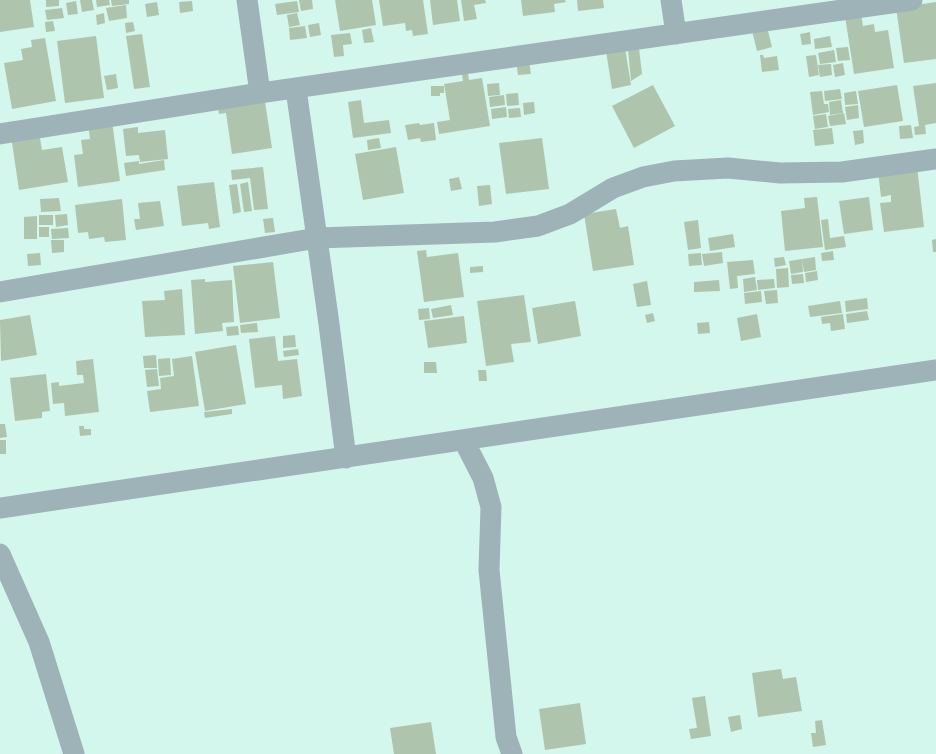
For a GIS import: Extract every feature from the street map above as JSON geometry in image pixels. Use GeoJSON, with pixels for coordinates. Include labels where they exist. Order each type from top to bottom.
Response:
{"type":"FeatureCollection","features":[{"type":"Feature","properties":{"kind":"street"},"geometry":{"type":"LineString","coordinates":[[247,0],[260,93]]}},
{"type":"Feature","properties":{"kind":"street"},"geometry":{"type":"LineString","coordinates":[[671,0],[676,34]]}},
{"type":"Feature","properties":{"kind":"street"},"geometry":{"type":"LineString","coordinates":[[0,134],[260,93],[912,0]]}},
{"type":"Feature","properties":{"kind":"street"},"geometry":{"type":"LineString","coordinates":[[296,88],[304,154],[318,238],[346,458]]}},
{"type":"Feature","properties":{"kind":"street"},"geometry":{"type":"LineString","coordinates":[[0,292],[318,238],[495,232],[538,226],[570,214],[613,188],[643,177],[674,171],[728,168],[780,173],[842,172],[936,160]]}},
{"type":"Feature","properties":{"kind":"street"},"geometry":{"type":"LineString","coordinates":[[0,508],[936,370]]}},
{"type":"Feature","properties":{"kind":"street"},"geometry":{"type":"LineString","coordinates":[[464,440],[483,478],[491,507],[489,570],[506,737],[512,754]]}},
{"type":"Feature","properties":{"kind":"street"},"geometry":{"type":"LineString","coordinates":[[0,554],[39,642],[74,754]]}},
{"type":"Feature","properties":{"kind":"building"},"geometry":{"type":"Polygon","coordinates":[[[0,0],[30,0],[34,27],[0,32],[0,0]]]}},
{"type":"Feature","properties":{"kind":"building"},"geometry":{"type":"Polygon","coordinates":[[[46,0],[59,0],[59,6],[46,7],[46,0]]]}},
{"type":"Feature","properties":{"kind":"building"},"geometry":{"type":"Polygon","coordinates":[[[80,0],[92,0],[94,10],[82,12],[80,0]]]}},
{"type":"Feature","properties":{"kind":"building"},"geometry":{"type":"Polygon","coordinates":[[[96,0],[109,0],[110,5],[97,7],[96,0]]]}},
{"type":"Feature","properties":{"kind":"building"},"geometry":{"type":"Polygon","coordinates":[[[111,0],[129,0],[129,4],[112,6],[111,0]]]}},
{"type":"Feature","properties":{"kind":"building"},"geometry":{"type":"Polygon","coordinates":[[[299,0],[312,0],[313,9],[301,11],[299,0]]]}},
{"type":"Feature","properties":{"kind":"building"},"geometry":{"type":"Polygon","coordinates":[[[335,0],[372,0],[376,25],[340,31],[335,0]]]}},
{"type":"Feature","properties":{"kind":"building"},"geometry":{"type":"Polygon","coordinates":[[[379,0],[423,0],[428,34],[413,36],[412,30],[406,31],[405,23],[383,26],[379,0]]]}},
{"type":"Feature","properties":{"kind":"building"},"geometry":{"type":"Polygon","coordinates":[[[430,0],[457,0],[460,21],[433,25],[430,0]]]}},
{"type":"Feature","properties":{"kind":"building"},"geometry":{"type":"Polygon","coordinates":[[[461,0],[485,0],[486,3],[474,5],[477,19],[464,21],[461,0]]]}},
{"type":"Feature","properties":{"kind":"building"},"geometry":{"type":"Polygon","coordinates":[[[521,0],[565,0],[566,2],[554,4],[555,12],[523,16],[521,0]]]}},
{"type":"Feature","properties":{"kind":"building"},"geometry":{"type":"Polygon","coordinates":[[[577,0],[603,0],[604,8],[578,11],[577,0]]]}},
{"type":"Feature","properties":{"kind":"building"},"geometry":{"type":"Polygon","coordinates":[[[76,1],[78,14],[68,15],[66,3],[76,1]]]}},
{"type":"Feature","properties":{"kind":"building"},"geometry":{"type":"Polygon","coordinates":[[[192,1],[193,11],[180,13],[179,2],[192,1]]]}},
{"type":"Feature","properties":{"kind":"building"},"geometry":{"type":"Polygon","coordinates":[[[297,1],[299,12],[277,15],[275,4],[297,1]]]}},
{"type":"Feature","properties":{"kind":"building"},"geometry":{"type":"Polygon","coordinates":[[[157,2],[159,15],[147,17],[145,4],[157,2]]]}},
{"type":"Feature","properties":{"kind":"building"},"geometry":{"type":"Polygon","coordinates":[[[936,2],[936,59],[904,63],[896,8],[936,2]]]}},
{"type":"Feature","properties":{"kind":"building"},"geometry":{"type":"Polygon","coordinates":[[[126,5],[127,18],[109,21],[106,8],[126,5]]]}},
{"type":"Feature","properties":{"kind":"building"},"geometry":{"type":"Polygon","coordinates":[[[62,8],[64,18],[47,20],[45,10],[62,8]]]}},
{"type":"Feature","properties":{"kind":"building"},"geometry":{"type":"Polygon","coordinates":[[[104,13],[105,23],[97,25],[96,15],[104,13]]]}},
{"type":"Feature","properties":{"kind":"building"},"geometry":{"type":"Polygon","coordinates":[[[297,13],[300,25],[289,27],[287,15],[297,13]]]}},
{"type":"Feature","properties":{"kind":"building"},"geometry":{"type":"Polygon","coordinates":[[[861,14],[863,26],[874,24],[875,32],[888,30],[894,68],[854,74],[845,16],[861,14]]]}},
{"type":"Feature","properties":{"kind":"building"},"geometry":{"type":"Polygon","coordinates":[[[53,21],[55,31],[46,32],[45,22],[53,21]]]}},
{"type":"Feature","properties":{"kind":"building"},"geometry":{"type":"Polygon","coordinates":[[[133,22],[135,31],[126,33],[125,23],[133,22]]]}},
{"type":"Feature","properties":{"kind":"building"},"geometry":{"type":"Polygon","coordinates":[[[319,23],[321,35],[310,37],[308,25],[319,23]]]}},
{"type":"Feature","properties":{"kind":"building"},"geometry":{"type":"Polygon","coordinates":[[[305,26],[307,38],[290,40],[289,28],[305,26]]]}},
{"type":"Feature","properties":{"kind":"building"},"geometry":{"type":"Polygon","coordinates":[[[767,27],[772,47],[757,51],[752,31],[767,27]]]}},
{"type":"Feature","properties":{"kind":"building"},"geometry":{"type":"Polygon","coordinates":[[[371,28],[374,42],[364,43],[362,30],[371,28]]]}},
{"type":"Feature","properties":{"kind":"building"},"geometry":{"type":"Polygon","coordinates":[[[810,32],[811,44],[802,45],[800,34],[810,32]]]}},
{"type":"Feature","properties":{"kind":"building"},"geometry":{"type":"Polygon","coordinates":[[[350,33],[352,44],[343,45],[344,56],[334,57],[331,35],[350,33]]]}},
{"type":"Feature","properties":{"kind":"building"},"geometry":{"type":"Polygon","coordinates":[[[142,34],[150,87],[134,89],[126,36],[142,34]]]}},
{"type":"Feature","properties":{"kind":"building"},"geometry":{"type":"Polygon","coordinates":[[[96,36],[104,98],[65,103],[57,41],[96,36]]]}},
{"type":"Feature","properties":{"kind":"building"},"geometry":{"type":"Polygon","coordinates":[[[830,36],[832,47],[815,49],[814,39],[830,36]]]}},
{"type":"Feature","properties":{"kind":"building"},"geometry":{"type":"Polygon","coordinates":[[[45,38],[56,101],[12,109],[4,63],[23,60],[21,49],[32,47],[31,40],[45,38]]]}},
{"type":"Feature","properties":{"kind":"building"},"geometry":{"type":"Polygon","coordinates":[[[848,47],[850,60],[838,61],[836,48],[848,47]]]}},
{"type":"Feature","properties":{"kind":"building"},"geometry":{"type":"Polygon","coordinates":[[[625,48],[631,85],[612,89],[606,51],[625,48]]]}},
{"type":"Feature","properties":{"kind":"building"},"geometry":{"type":"Polygon","coordinates":[[[639,48],[642,74],[631,81],[628,49],[639,48]]]}},
{"type":"Feature","properties":{"kind":"building"},"geometry":{"type":"Polygon","coordinates":[[[834,50],[836,62],[820,64],[818,53],[834,50]]]}},
{"type":"Feature","properties":{"kind":"building"},"geometry":{"type":"Polygon","coordinates":[[[760,55],[763,55],[764,58],[777,56],[779,70],[762,72],[760,55]]]}},
{"type":"Feature","properties":{"kind":"building"},"geometry":{"type":"Polygon","coordinates":[[[816,55],[819,75],[809,77],[806,56],[816,55]]]}},
{"type":"Feature","properties":{"kind":"building"},"geometry":{"type":"Polygon","coordinates":[[[529,61],[531,74],[518,75],[516,62],[529,61]]]}},
{"type":"Feature","properties":{"kind":"building"},"geometry":{"type":"Polygon","coordinates":[[[843,63],[845,75],[835,77],[833,65],[843,63]]]}},
{"type":"Feature","properties":{"kind":"building"},"geometry":{"type":"Polygon","coordinates":[[[831,64],[832,75],[820,77],[818,65],[831,64]]]}},
{"type":"Feature","properties":{"kind":"building"},"geometry":{"type":"Polygon","coordinates":[[[467,67],[469,80],[482,78],[490,126],[439,134],[437,122],[450,120],[444,84],[463,81],[461,68],[467,67]]]}},
{"type":"Feature","properties":{"kind":"building"},"geometry":{"type":"Polygon","coordinates":[[[116,74],[118,88],[107,90],[104,76],[116,74]]]}},
{"type":"Feature","properties":{"kind":"building"},"geometry":{"type":"Polygon","coordinates":[[[499,83],[500,95],[488,96],[487,84],[499,83]]]}},
{"type":"Feature","properties":{"kind":"building"},"geometry":{"type":"Polygon","coordinates":[[[936,83],[936,123],[925,125],[926,134],[915,135],[914,127],[919,126],[913,86],[936,83]]]}},
{"type":"Feature","properties":{"kind":"building"},"geometry":{"type":"Polygon","coordinates":[[[653,85],[675,126],[634,148],[612,106],[653,85]]]}},
{"type":"Feature","properties":{"kind":"building"},"geometry":{"type":"Polygon","coordinates":[[[897,85],[903,121],[864,127],[858,91],[897,85]]]}},
{"type":"Feature","properties":{"kind":"building"},"geometry":{"type":"Polygon","coordinates":[[[431,86],[444,86],[444,93],[440,93],[440,96],[431,96],[431,86]]]}},
{"type":"Feature","properties":{"kind":"building"},"geometry":{"type":"Polygon","coordinates":[[[840,89],[842,99],[825,101],[824,91],[840,89]]]}},
{"type":"Feature","properties":{"kind":"building"},"geometry":{"type":"Polygon","coordinates":[[[822,91],[824,104],[828,104],[829,112],[813,115],[810,92],[822,91]]]}},
{"type":"Feature","properties":{"kind":"building"},"geometry":{"type":"Polygon","coordinates":[[[856,91],[858,104],[845,105],[844,93],[856,91]]]}},
{"type":"Feature","properties":{"kind":"building"},"geometry":{"type":"Polygon","coordinates":[[[518,93],[519,105],[507,106],[506,94],[518,93]]]}},
{"type":"Feature","properties":{"kind":"building"},"geometry":{"type":"Polygon","coordinates":[[[264,95],[272,148],[232,154],[226,113],[219,114],[217,102],[264,95]]]}},
{"type":"Feature","properties":{"kind":"building"},"geometry":{"type":"Polygon","coordinates":[[[504,95],[505,105],[490,107],[489,97],[504,95]]]}},
{"type":"Feature","properties":{"kind":"building"},"geometry":{"type":"Polygon","coordinates":[[[361,100],[364,123],[389,120],[391,133],[353,138],[348,102],[361,100]]]}},
{"type":"Feature","properties":{"kind":"building"},"geometry":{"type":"Polygon","coordinates":[[[841,100],[843,113],[830,115],[829,102],[841,100]]]}},
{"type":"Feature","properties":{"kind":"building"},"geometry":{"type":"Polygon","coordinates":[[[534,102],[535,113],[524,115],[523,103],[534,102]]]}},
{"type":"Feature","properties":{"kind":"building"},"geometry":{"type":"Polygon","coordinates":[[[858,105],[859,118],[847,120],[845,107],[858,105]]]}},
{"type":"Feature","properties":{"kind":"building"},"geometry":{"type":"Polygon","coordinates":[[[506,107],[507,117],[492,119],[491,109],[506,107]]]}},
{"type":"Feature","properties":{"kind":"building"},"geometry":{"type":"Polygon","coordinates":[[[520,108],[521,117],[509,118],[508,109],[520,108]]]}},
{"type":"Feature","properties":{"kind":"building"},"geometry":{"type":"Polygon","coordinates":[[[844,113],[846,124],[830,126],[828,116],[844,113]]]}},
{"type":"Feature","properties":{"kind":"building"},"geometry":{"type":"Polygon","coordinates":[[[826,114],[828,127],[815,129],[813,116],[826,114]]]}},
{"type":"Feature","properties":{"kind":"building"},"geometry":{"type":"Polygon","coordinates":[[[112,121],[120,181],[78,187],[74,155],[83,154],[81,140],[90,139],[88,124],[112,121]]]}},
{"type":"Feature","properties":{"kind":"building"},"geometry":{"type":"Polygon","coordinates":[[[419,123],[420,125],[434,123],[436,140],[421,142],[420,138],[408,140],[405,125],[419,123]]]}},
{"type":"Feature","properties":{"kind":"building"},"geometry":{"type":"Polygon","coordinates":[[[911,125],[913,138],[900,139],[899,126],[911,125]]]}},
{"type":"Feature","properties":{"kind":"building"},"geometry":{"type":"Polygon","coordinates":[[[138,127],[138,133],[165,130],[168,159],[140,162],[139,155],[126,156],[123,129],[138,127]]]}},
{"type":"Feature","properties":{"kind":"building"},"geometry":{"type":"Polygon","coordinates":[[[832,128],[834,144],[815,146],[813,130],[832,128]]]}},
{"type":"Feature","properties":{"kind":"building"},"geometry":{"type":"Polygon","coordinates":[[[863,130],[864,143],[855,145],[853,131],[863,130]]]}},
{"type":"Feature","properties":{"kind":"building"},"geometry":{"type":"Polygon","coordinates":[[[39,132],[42,150],[62,147],[68,182],[19,190],[11,136],[39,132]]]}},
{"type":"Feature","properties":{"kind":"building"},"geometry":{"type":"Polygon","coordinates":[[[379,138],[381,148],[368,150],[367,140],[379,138]]]}},
{"type":"Feature","properties":{"kind":"building"},"geometry":{"type":"Polygon","coordinates":[[[542,138],[549,189],[506,194],[499,143],[542,138]]]}},
{"type":"Feature","properties":{"kind":"building"},"geometry":{"type":"Polygon","coordinates":[[[396,147],[404,193],[363,200],[355,154],[396,147]]]}},
{"type":"Feature","properties":{"kind":"building"},"geometry":{"type":"Polygon","coordinates":[[[164,160],[165,170],[126,176],[124,163],[139,161],[139,164],[164,160]]]}},
{"type":"Feature","properties":{"kind":"building"},"geometry":{"type":"Polygon","coordinates":[[[917,166],[924,227],[884,232],[880,203],[891,202],[891,195],[881,197],[878,171],[917,166]]]}},
{"type":"Feature","properties":{"kind":"building"},"geometry":{"type":"Polygon","coordinates":[[[263,167],[268,209],[254,210],[250,178],[232,180],[231,170],[263,167]]]}},
{"type":"Feature","properties":{"kind":"building"},"geometry":{"type":"Polygon","coordinates":[[[459,177],[462,189],[451,191],[449,179],[459,177]]]}},
{"type":"Feature","properties":{"kind":"building"},"geometry":{"type":"Polygon","coordinates":[[[214,182],[220,227],[209,229],[208,223],[182,226],[177,186],[214,182]]]}},
{"type":"Feature","properties":{"kind":"building"},"geometry":{"type":"Polygon","coordinates":[[[248,182],[252,211],[244,212],[240,184],[248,182]]]}},
{"type":"Feature","properties":{"kind":"building"},"geometry":{"type":"Polygon","coordinates":[[[237,184],[241,212],[233,214],[229,185],[237,184]]]}},
{"type":"Feature","properties":{"kind":"building"},"geometry":{"type":"Polygon","coordinates":[[[490,185],[492,204],[479,206],[477,186],[490,185]]]}},
{"type":"Feature","properties":{"kind":"building"},"geometry":{"type":"Polygon","coordinates":[[[817,197],[823,247],[785,251],[781,211],[805,208],[804,198],[817,197]]]}},
{"type":"Feature","properties":{"kind":"building"},"geometry":{"type":"Polygon","coordinates":[[[869,197],[873,230],[844,234],[839,201],[869,197]]]}},
{"type":"Feature","properties":{"kind":"building"},"geometry":{"type":"Polygon","coordinates":[[[59,198],[61,211],[41,212],[40,199],[59,198]]]}},
{"type":"Feature","properties":{"kind":"building"},"geometry":{"type":"Polygon","coordinates":[[[122,199],[126,240],[105,242],[104,237],[89,239],[88,232],[78,233],[75,205],[122,199]]]}},
{"type":"Feature","properties":{"kind":"building"},"geometry":{"type":"Polygon","coordinates":[[[160,201],[164,226],[136,230],[134,219],[140,219],[138,203],[160,201]]]}},
{"type":"Feature","properties":{"kind":"building"},"geometry":{"type":"Polygon","coordinates":[[[616,209],[620,228],[628,226],[634,265],[593,271],[584,214],[616,209]]]}},
{"type":"Feature","properties":{"kind":"building"},"geometry":{"type":"Polygon","coordinates":[[[67,214],[68,225],[56,227],[55,215],[67,214]]]}},
{"type":"Feature","properties":{"kind":"building"},"geometry":{"type":"Polygon","coordinates":[[[39,215],[53,215],[53,225],[39,225],[39,215]]]}},
{"type":"Feature","properties":{"kind":"building"},"geometry":{"type":"Polygon","coordinates":[[[37,216],[37,239],[24,239],[24,217],[37,216]]]}},
{"type":"Feature","properties":{"kind":"building"},"geometry":{"type":"Polygon","coordinates":[[[273,218],[275,232],[265,233],[263,219],[273,218]]]}},
{"type":"Feature","properties":{"kind":"building"},"geometry":{"type":"Polygon","coordinates":[[[828,219],[830,238],[844,236],[846,247],[825,250],[821,220],[828,219]]]}},
{"type":"Feature","properties":{"kind":"building"},"geometry":{"type":"Polygon","coordinates":[[[698,220],[701,248],[688,250],[684,222],[698,220]]]}},
{"type":"Feature","properties":{"kind":"building"},"geometry":{"type":"Polygon","coordinates":[[[39,227],[49,227],[49,237],[39,237],[39,227]]]}},
{"type":"Feature","properties":{"kind":"building"},"geometry":{"type":"Polygon","coordinates":[[[68,228],[69,238],[52,239],[51,229],[68,228]]]}},
{"type":"Feature","properties":{"kind":"building"},"geometry":{"type":"Polygon","coordinates":[[[733,234],[735,247],[710,251],[708,238],[733,234]]]}},
{"type":"Feature","properties":{"kind":"building"},"geometry":{"type":"Polygon","coordinates":[[[936,239],[936,252],[933,252],[932,240],[936,239]]]}},
{"type":"Feature","properties":{"kind":"building"},"geometry":{"type":"Polygon","coordinates":[[[51,240],[64,240],[64,252],[52,253],[51,240]]]}},
{"type":"Feature","properties":{"kind":"building"},"geometry":{"type":"Polygon","coordinates":[[[426,250],[427,257],[458,253],[464,297],[424,302],[417,251],[426,250]]]}},
{"type":"Feature","properties":{"kind":"building"},"geometry":{"type":"Polygon","coordinates":[[[833,251],[834,260],[822,261],[821,253],[833,251]]]}},
{"type":"Feature","properties":{"kind":"building"},"geometry":{"type":"Polygon","coordinates":[[[722,252],[723,263],[704,266],[702,254],[722,252]]]}},
{"type":"Feature","properties":{"kind":"building"},"geometry":{"type":"Polygon","coordinates":[[[40,253],[41,265],[28,266],[27,254],[40,253]]]}},
{"type":"Feature","properties":{"kind":"building"},"geometry":{"type":"Polygon","coordinates":[[[701,253],[702,265],[689,266],[688,254],[701,253]]]}},
{"type":"Feature","properties":{"kind":"building"},"geometry":{"type":"Polygon","coordinates":[[[784,257],[786,265],[775,267],[774,258],[784,257]]]}},
{"type":"Feature","properties":{"kind":"building"},"geometry":{"type":"Polygon","coordinates":[[[815,257],[816,270],[804,272],[802,259],[815,257]]]}},
{"type":"Feature","properties":{"kind":"building"},"geometry":{"type":"Polygon","coordinates":[[[802,259],[803,272],[791,274],[789,261],[802,259]]]}},
{"type":"Feature","properties":{"kind":"building"},"geometry":{"type":"Polygon","coordinates":[[[753,260],[755,274],[737,276],[738,288],[730,289],[727,262],[753,260]]]}},
{"type":"Feature","properties":{"kind":"building"},"geometry":{"type":"Polygon","coordinates":[[[273,262],[280,318],[240,323],[233,266],[273,262]]]}},
{"type":"Feature","properties":{"kind":"building"},"geometry":{"type":"Polygon","coordinates":[[[483,266],[483,272],[470,273],[470,267],[483,266]]]}},
{"type":"Feature","properties":{"kind":"building"},"geometry":{"type":"Polygon","coordinates":[[[788,268],[789,287],[777,288],[776,269],[788,268]]]}},
{"type":"Feature","properties":{"kind":"building"},"geometry":{"type":"Polygon","coordinates":[[[817,271],[818,280],[806,282],[805,273],[817,271]]]}},
{"type":"Feature","properties":{"kind":"building"},"geometry":{"type":"Polygon","coordinates":[[[803,274],[804,283],[792,284],[791,275],[803,274]]]}},
{"type":"Feature","properties":{"kind":"building"},"geometry":{"type":"Polygon","coordinates":[[[755,277],[757,290],[744,292],[743,279],[755,277]]]}},
{"type":"Feature","properties":{"kind":"building"},"geometry":{"type":"Polygon","coordinates":[[[205,279],[205,282],[232,280],[234,322],[222,323],[223,331],[195,334],[191,280],[205,279]]]}},
{"type":"Feature","properties":{"kind":"building"},"geometry":{"type":"Polygon","coordinates":[[[774,279],[775,288],[758,290],[757,280],[774,279]]]}},
{"type":"Feature","properties":{"kind":"building"},"geometry":{"type":"Polygon","coordinates":[[[719,280],[720,291],[694,292],[694,282],[719,280]]]}},
{"type":"Feature","properties":{"kind":"building"},"geometry":{"type":"Polygon","coordinates":[[[647,281],[651,305],[637,307],[633,284],[647,281]]]}},
{"type":"Feature","properties":{"kind":"building"},"geometry":{"type":"Polygon","coordinates":[[[182,289],[185,335],[145,337],[142,301],[165,300],[164,291],[182,289]]]}},
{"type":"Feature","properties":{"kind":"building"},"geometry":{"type":"Polygon","coordinates":[[[777,290],[778,303],[766,304],[764,291],[777,290]]]}},
{"type":"Feature","properties":{"kind":"building"},"geometry":{"type":"Polygon","coordinates":[[[761,291],[762,302],[745,304],[744,293],[761,291]]]}},
{"type":"Feature","properties":{"kind":"building"},"geometry":{"type":"Polygon","coordinates":[[[524,295],[531,342],[511,344],[514,362],[486,366],[477,301],[524,295]]]}},
{"type":"Feature","properties":{"kind":"building"},"geometry":{"type":"Polygon","coordinates":[[[867,298],[868,309],[846,312],[845,301],[867,298]]]}},
{"type":"Feature","properties":{"kind":"building"},"geometry":{"type":"Polygon","coordinates":[[[575,301],[581,336],[538,344],[532,308],[575,301]]]}},
{"type":"Feature","properties":{"kind":"building"},"geometry":{"type":"Polygon","coordinates":[[[840,301],[842,313],[810,317],[808,306],[840,301]]]}},
{"type":"Feature","properties":{"kind":"building"},"geometry":{"type":"Polygon","coordinates":[[[451,305],[453,315],[433,318],[431,309],[451,305]]]}},
{"type":"Feature","properties":{"kind":"building"},"geometry":{"type":"Polygon","coordinates":[[[429,308],[430,319],[419,320],[418,309],[429,308]]]}},
{"type":"Feature","properties":{"kind":"building"},"geometry":{"type":"Polygon","coordinates":[[[867,311],[869,320],[847,323],[846,314],[867,311]]]}},
{"type":"Feature","properties":{"kind":"building"},"geometry":{"type":"Polygon","coordinates":[[[653,313],[655,321],[647,323],[645,315],[653,313]]]}},
{"type":"Feature","properties":{"kind":"building"},"geometry":{"type":"Polygon","coordinates":[[[757,314],[761,337],[741,341],[737,318],[757,314]]]}},
{"type":"Feature","properties":{"kind":"building"},"geometry":{"type":"Polygon","coordinates":[[[843,314],[845,329],[831,331],[830,323],[822,324],[821,317],[843,314]]]}},
{"type":"Feature","properties":{"kind":"building"},"geometry":{"type":"Polygon","coordinates":[[[30,315],[37,355],[1,361],[0,320],[30,315]]]}},
{"type":"Feature","properties":{"kind":"building"},"geometry":{"type":"Polygon","coordinates":[[[464,316],[467,343],[428,348],[424,321],[464,316]]]}},
{"type":"Feature","properties":{"kind":"building"},"geometry":{"type":"Polygon","coordinates":[[[709,322],[710,333],[698,334],[697,323],[709,322]]]}},
{"type":"Feature","properties":{"kind":"building"},"geometry":{"type":"Polygon","coordinates":[[[257,323],[258,332],[241,333],[240,325],[257,323]]]}},
{"type":"Feature","properties":{"kind":"building"},"geometry":{"type":"Polygon","coordinates":[[[238,326],[239,335],[227,336],[226,327],[238,326]]]}},
{"type":"Feature","properties":{"kind":"building"},"geometry":{"type":"Polygon","coordinates":[[[295,335],[296,347],[283,348],[283,336],[295,335]]]}},
{"type":"Feature","properties":{"kind":"building"},"geometry":{"type":"Polygon","coordinates":[[[275,336],[278,361],[297,359],[302,396],[283,399],[282,385],[255,388],[249,339],[275,336]]]}},
{"type":"Feature","properties":{"kind":"building"},"geometry":{"type":"Polygon","coordinates":[[[236,345],[246,404],[205,411],[195,352],[236,345]]]}},
{"type":"Feature","properties":{"kind":"building"},"geometry":{"type":"Polygon","coordinates":[[[298,349],[299,355],[284,357],[283,351],[298,349]]]}},
{"type":"Feature","properties":{"kind":"building"},"geometry":{"type":"Polygon","coordinates":[[[156,355],[157,368],[144,368],[143,356],[156,355]]]}},
{"type":"Feature","properties":{"kind":"building"},"geometry":{"type":"Polygon","coordinates":[[[192,356],[199,406],[150,412],[147,391],[161,389],[160,378],[174,376],[172,359],[192,356]]]}},
{"type":"Feature","properties":{"kind":"building"},"geometry":{"type":"Polygon","coordinates":[[[170,358],[171,375],[159,376],[158,359],[170,358]]]}},
{"type":"Feature","properties":{"kind":"building"},"geometry":{"type":"Polygon","coordinates":[[[93,359],[99,412],[65,416],[64,403],[53,404],[51,383],[59,382],[59,386],[84,383],[83,375],[77,375],[76,361],[93,359]]]}},
{"type":"Feature","properties":{"kind":"building"},"geometry":{"type":"Polygon","coordinates":[[[424,362],[436,362],[437,373],[424,373],[424,362]]]}},
{"type":"Feature","properties":{"kind":"building"},"geometry":{"type":"Polygon","coordinates":[[[157,369],[159,386],[147,387],[145,370],[157,369]]]}},
{"type":"Feature","properties":{"kind":"building"},"geometry":{"type":"Polygon","coordinates":[[[478,370],[486,370],[487,381],[479,381],[478,370]]]}},
{"type":"Feature","properties":{"kind":"building"},"geometry":{"type":"Polygon","coordinates":[[[46,374],[50,411],[42,412],[42,418],[15,421],[10,378],[46,374]]]}},
{"type":"Feature","properties":{"kind":"building"},"geometry":{"type":"Polygon","coordinates":[[[232,409],[232,414],[205,418],[204,412],[232,409]]]}},
{"type":"Feature","properties":{"kind":"building"},"geometry":{"type":"Polygon","coordinates":[[[0,424],[5,424],[7,437],[0,438],[0,424]]]}},
{"type":"Feature","properties":{"kind":"building"},"geometry":{"type":"Polygon","coordinates":[[[79,426],[84,426],[84,429],[91,429],[91,435],[80,436],[79,426]]]}},
{"type":"Feature","properties":{"kind":"building"},"geometry":{"type":"Polygon","coordinates":[[[0,440],[6,440],[6,454],[0,454],[0,440]]]}},
{"type":"Feature","properties":{"kind":"building"},"geometry":{"type":"Polygon","coordinates":[[[781,669],[783,679],[796,677],[802,711],[758,717],[752,673],[781,669]]]}},
{"type":"Feature","properties":{"kind":"building"},"geometry":{"type":"Polygon","coordinates":[[[705,696],[711,736],[691,739],[689,729],[697,728],[692,698],[705,696]]]}},
{"type":"Feature","properties":{"kind":"building"},"geometry":{"type":"Polygon","coordinates":[[[580,703],[586,744],[545,750],[539,709],[580,703]]]}},
{"type":"Feature","properties":{"kind":"building"},"geometry":{"type":"Polygon","coordinates":[[[740,715],[742,729],[731,732],[728,717],[740,715]]]}},
{"type":"Feature","properties":{"kind":"building"},"geometry":{"type":"Polygon","coordinates":[[[822,720],[826,745],[813,747],[811,733],[816,733],[815,721],[822,720]]]}},
{"type":"Feature","properties":{"kind":"building"},"geometry":{"type":"Polygon","coordinates":[[[431,722],[436,754],[394,754],[390,728],[431,722]]]}}]}
